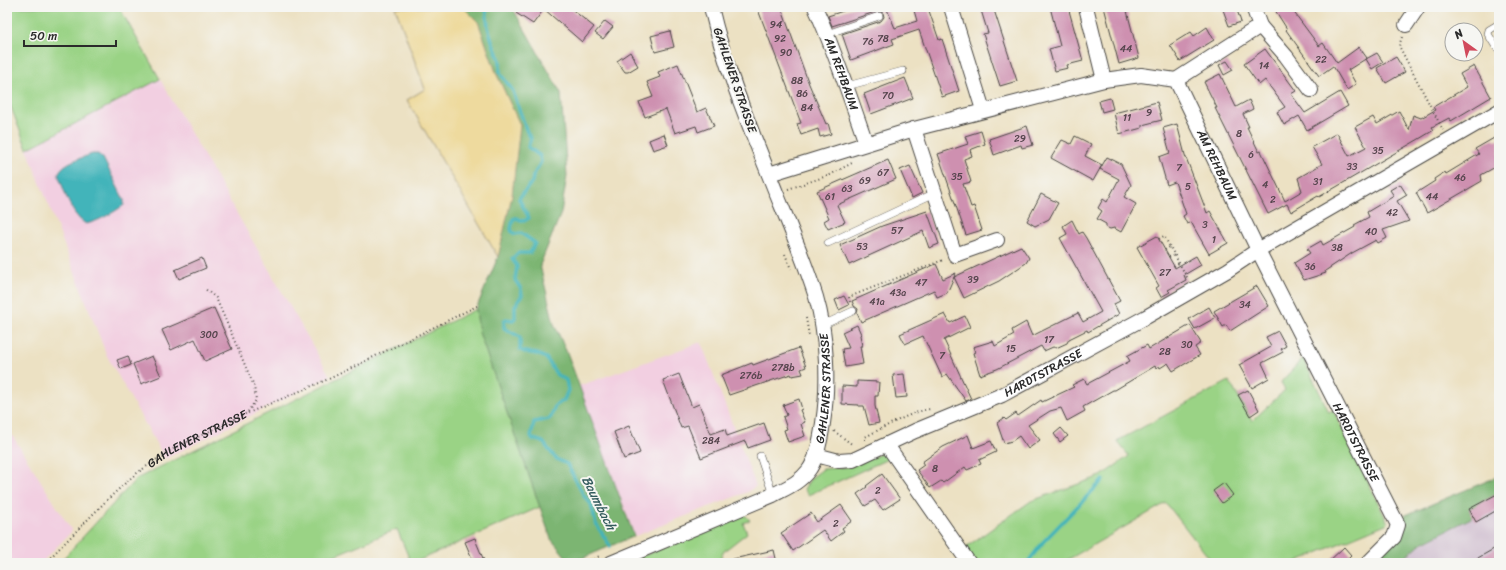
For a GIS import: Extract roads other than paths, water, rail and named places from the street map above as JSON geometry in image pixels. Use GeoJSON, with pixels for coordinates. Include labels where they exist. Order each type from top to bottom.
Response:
{"type":"FeatureCollection","features":[{"type":"Feature","properties":{"kind":"street","name":"GAHLENER STRASSE"},"geometry":{"type":"LineString","coordinates":[[607,559],[773,495],[795,484],[809,471],[816,455],[821,436],[825,412],[826,357],[816,298],[729,69],[711,7]]}},
{"type":"Feature","properties":{"kind":"street","name":"AM REHBAUM"},"geometry":{"type":"LineString","coordinates":[[814,7],[827,34],[847,86],[866,143]]}},
{"type":"Feature","properties":{"kind":"street"},"geometry":{"type":"LineString","coordinates":[[951,7],[983,110]]}},
{"type":"Feature","properties":{"kind":"street"},"geometry":{"type":"LineString","coordinates":[[1086,7],[1104,80]]}},
{"type":"Feature","properties":{"kind":"street"},"geometry":{"type":"LineString","coordinates":[[1253,7],[1260,26],[1286,56],[1311,90]]}},
{"type":"Feature","properties":{"kind":"street"},"geometry":{"type":"LineString","coordinates":[[1406,25],[1418,7]]}},
{"type":"Feature","properties":{"kind":"street"},"geometry":{"type":"LineString","coordinates":[[769,174],[914,128],[1104,80],[1141,75],[1176,80],[1260,26]]}},
{"type":"Feature","properties":{"kind":"street","name":"AM REHBAUM"},"geometry":{"type":"LineString","coordinates":[[1176,80],[1258,250]]}},
{"type":"Feature","properties":{"kind":"street","name":"HARDTSTRASSE"},"geometry":{"type":"LineString","coordinates":[[816,455],[826,459],[838,461],[853,460],[915,431],[1002,395],[1146,317],[1228,270],[1258,250],[1499,111]]}},
{"type":"Feature","properties":{"kind":"street"},"geometry":{"type":"LineString","coordinates":[[914,128],[955,255],[997,240]]}},
{"type":"Feature","properties":{"kind":"street","name":"HARDTSTRASSE"},"geometry":{"type":"LineString","coordinates":[[1258,250],[1398,525],[1394,537],[1368,563]]}},
{"type":"Feature","properties":{"kind":"street"},"geometry":{"type":"LineString","coordinates":[[887,445],[969,563]]}},
{"type":"Feature","properties":{"kind":"lane"},"geometry":{"type":"LineString","coordinates":[[827,34],[879,16]]}},
{"type":"Feature","properties":{"kind":"lane"},"geometry":{"type":"LineString","coordinates":[[1496,48],[1488,34],[1489,30],[1499,24]]}},
{"type":"Feature","properties":{"kind":"lane"},"geometry":{"type":"LineString","coordinates":[[847,86],[903,71]]}},
{"type":"Feature","properties":{"kind":"lane"},"geometry":{"type":"LineString","coordinates":[[828,243],[935,193]]}},
{"type":"Feature","properties":{"kind":"lane"},"geometry":{"type":"LineString","coordinates":[[821,326],[853,311]]}},
{"type":"Feature","properties":{"kind":"lane"},"geometry":{"type":"LineString","coordinates":[[760,456],[773,495]]}},
{"type":"Feature","properties":{"kind":"water"},"geometry":{"type":"Polygon","coordinates":[[[92,154],[98,154],[103,158],[124,200],[124,205],[96,221],[86,224],[80,220],[72,209],[58,174],[68,163],[92,154]]]}},
{"type":"Feature","properties":{"kind":"waterway","name":"Baumbach"},"geometry":{"type":"LineString","coordinates":[[486,7],[488,27],[500,60],[500,73],[513,91],[527,132],[531,138],[528,147],[540,156],[541,162],[533,176],[532,182],[519,199],[529,218],[524,221],[516,218],[513,219],[511,229],[512,232],[515,234],[521,233],[535,243],[530,253],[518,253],[512,259],[517,266],[515,280],[521,289],[522,295],[515,306],[515,318],[513,320],[506,319],[504,321],[504,328],[520,337],[520,350],[546,358],[557,375],[566,380],[568,390],[564,400],[555,406],[549,419],[534,422],[531,436],[533,439],[543,442],[556,459],[567,464],[584,496],[591,504],[596,524],[610,546]]}},
{"type":"Feature","properties":{"kind":"waterway"},"geometry":{"type":"LineString","coordinates":[[1027,563],[1044,541],[1103,480]]}}]}
